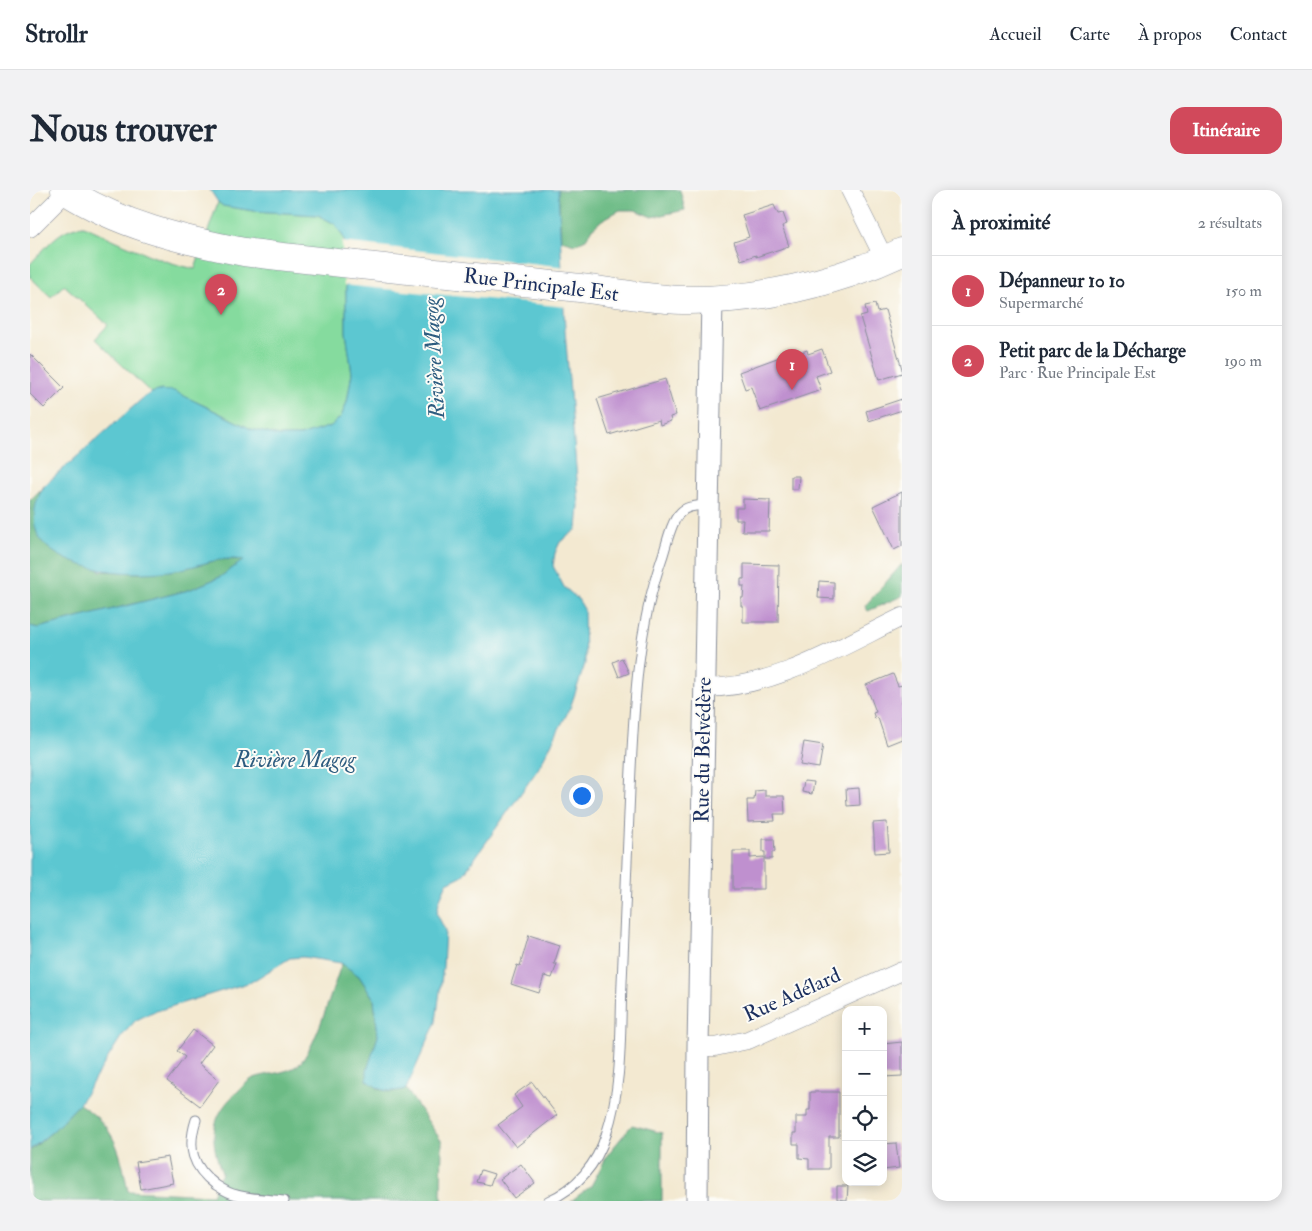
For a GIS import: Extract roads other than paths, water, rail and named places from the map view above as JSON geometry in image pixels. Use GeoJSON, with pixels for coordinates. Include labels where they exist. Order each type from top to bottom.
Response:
{"type":"FeatureCollection","features":[{"type":"Feature","properties":{"kind":"main road","name":"Rue Principale Est"},"geometry":{"type":"LineString","coordinates":[[66,191],[109,214],[131,223],[196,243],[244,252],[681,300],[769,294],[837,277],[893,256]]}},
{"type":"Feature","properties":{"kind":"street"},"geometry":{"type":"LineString","coordinates":[[850,190],[893,256]]}},
{"type":"Feature","properties":{"kind":"street"},"geometry":{"type":"LineString","coordinates":[[30,228],[66,191]]}},
{"type":"Feature","properties":{"kind":"street","name":"Rue du Belvédère"},"geometry":{"type":"LineString","coordinates":[[697,1201],[698,1047],[712,299]]}},
{"type":"Feature","properties":{"kind":"street"},"geometry":{"type":"LineString","coordinates":[[704,688],[735,686],[778,674],[902,617]]}},
{"type":"Feature","properties":{"kind":"street","name":"Rue Adélard"},"geometry":{"type":"LineString","coordinates":[[698,1047],[715,1047],[748,1040],[902,971]]}},
{"type":"Feature","properties":{"kind":"lane"},"geometry":{"type":"LineString","coordinates":[[548,1201],[570,1188],[596,1158],[606,1137],[613,1111],[620,1068],[621,996],[635,685],[643,634],[657,572],[677,516],[685,509],[708,505]]}},
{"type":"Feature","properties":{"kind":"lane"},"geometry":{"type":"LineString","coordinates":[[196,1120],[192,1143],[194,1158],[198,1168],[207,1179],[236,1195],[284,1201]]}},
{"type":"Feature","properties":{"kind":"water","name":"Rivière Magog"},"geometry":{"type":"Polygon","coordinates":[[[210,190],[558,190],[565,330],[579,505],[577,529],[560,542],[555,553],[553,566],[564,587],[578,599],[584,609],[585,664],[570,708],[538,769],[463,875],[447,883],[439,901],[437,914],[445,930],[443,967],[436,1022],[406,1089],[385,1090],[367,1080],[367,1070],[378,1036],[374,999],[359,976],[341,963],[303,957],[290,958],[251,982],[150,1013],[135,1021],[121,1037],[79,1104],[55,1129],[30,1150],[30,626],[38,628],[189,590],[220,577],[244,560],[225,559],[176,570],[142,573],[103,570],[84,566],[66,559],[51,550],[40,539],[34,519],[38,498],[45,485],[143,398],[154,392],[174,391],[251,429],[279,436],[300,436],[331,426],[341,417],[347,402],[352,373],[346,332],[344,238],[335,224],[318,215],[254,211],[223,206],[210,190]]]}},
{"type":"Feature","properties":{"kind":"place","name":"Petit parc de la Décharge"},"geometry":{"type":"Point","coordinates":[221,315]}},
{"type":"Feature","properties":{"kind":"place","name":"Dépanneur 10 10"},"geometry":{"type":"Point","coordinates":[792,390]}}]}
